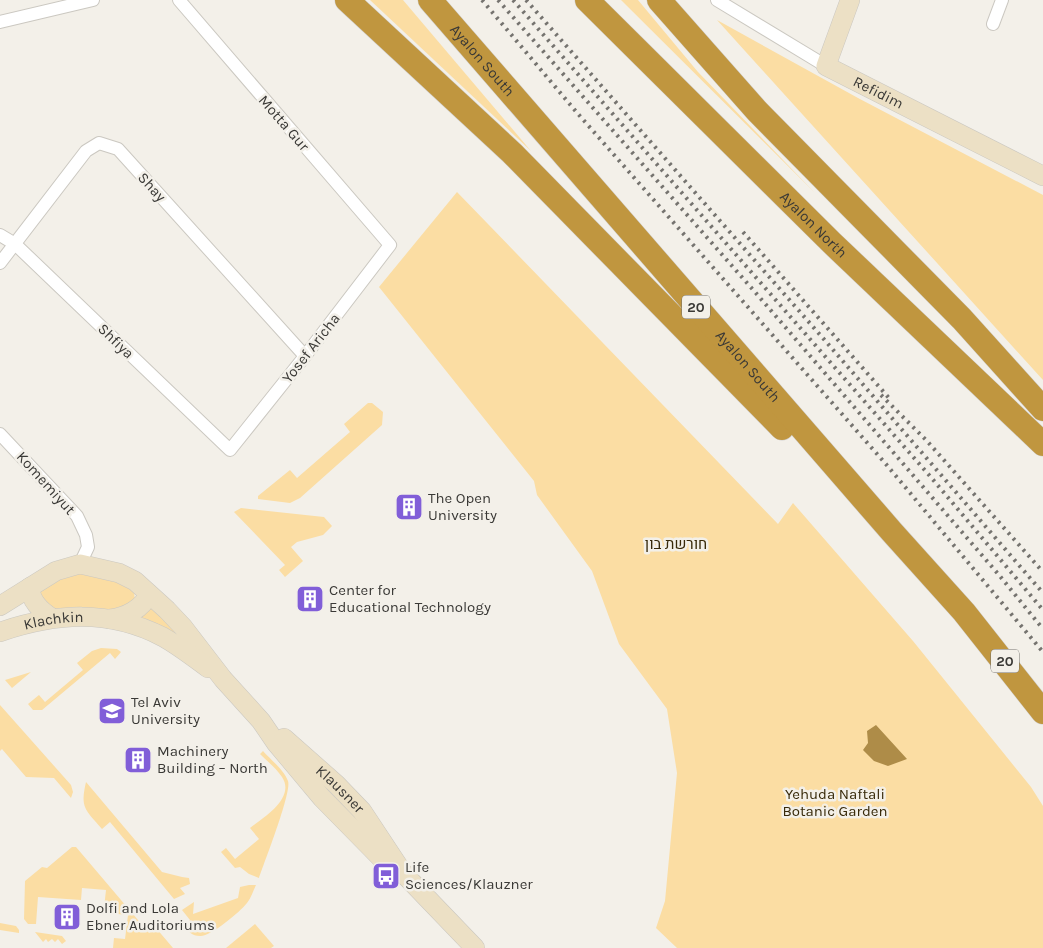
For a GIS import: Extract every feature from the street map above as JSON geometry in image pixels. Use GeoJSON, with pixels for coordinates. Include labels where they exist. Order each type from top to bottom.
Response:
{"type":"FeatureCollection","features":[{"type":"Feature","properties":{"kind":"highway","name":"Ayalon South"},"geometry":{"type":"LineString","coordinates":[[430,0],[885,524],[964,612],[1043,712]]}},
{"type":"Feature","properties":{"kind":"highway","name":"Ayalon North"},"geometry":{"type":"LineString","coordinates":[[586,0],[832,243],[1043,444]]}},
{"type":"Feature","properties":{"kind":"highway"},"geometry":{"type":"LineString","coordinates":[[659,0],[745,98],[962,319],[1043,409]]}},
{"type":"Feature","properties":{"kind":"highway"},"geometry":{"type":"LineString","coordinates":[[350,4],[512,153],[687,333],[964,612]]}},
{"type":"Feature","properties":{"kind":"street"},"geometry":{"type":"LineString","coordinates":[[0,22],[93,0]]}},
{"type":"Feature","properties":{"kind":"street","name":"Motta Gur"},"geometry":{"type":"LineString","coordinates":[[178,0],[390,245]]}},
{"type":"Feature","properties":{"kind":"street","name":"Refidim"},"geometry":{"type":"LineString","coordinates":[[717,0],[826,66],[1042,173]]}},
{"type":"Feature","properties":{"kind":"street"},"geometry":{"type":"LineString","coordinates":[[826,66],[850,0]]}},
{"type":"Feature","properties":{"kind":"street"},"geometry":{"type":"LineString","coordinates":[[993,24],[1002,0]]}},
{"type":"Feature","properties":{"kind":"street","name":"Shay"},"geometry":{"type":"LineString","coordinates":[[0,263],[86,151],[99,143],[118,149],[305,356]]}},
{"type":"Feature","properties":{"kind":"street","name":"Shfiya"},"geometry":{"type":"LineString","coordinates":[[0,235],[15,244],[230,450]]}},
{"type":"Feature","properties":{"kind":"street","name":"Yosef Aricha"},"geometry":{"type":"LineString","coordinates":[[230,450],[390,245]]}},
{"type":"Feature","properties":{"kind":"street","name":"Komemiyut"},"geometry":{"type":"LineString","coordinates":[[0,434],[77,516],[86,535],[88,546],[80,564]]}},
{"type":"Feature","properties":{"kind":"street","name":"Klachkin"},"geometry":{"type":"LineString","coordinates":[[0,606],[56,571],[80,564]]}},
{"type":"Feature","properties":{"kind":"street","name":"Klausner"},"geometry":{"type":"LineString","coordinates":[[80,564],[119,573],[135,581],[184,627],[223,679],[262,721],[282,736],[336,784],[362,811],[403,872],[475,948]]}},
{"type":"Feature","properties":{"kind":"street"},"geometry":{"type":"LineString","coordinates":[[30,587],[30,592],[35,602],[52,618]]}},
{"type":"Feature","properties":{"kind":"street"},"geometry":{"type":"LineString","coordinates":[[109,620],[124,617],[132,612],[149,594]]}},
{"type":"Feature","properties":{"kind":"street","name":"Klachkin"},"geometry":{"type":"LineString","coordinates":[[0,632],[52,618],[76,616],[109,620]]}},
{"type":"Feature","properties":{"kind":"street","name":"Klausner"},"geometry":{"type":"LineString","coordinates":[[109,620],[135,626],[165,638],[223,679]]}},
{"type":"Feature","properties":{"kind":"green space"},"geometry":{"type":"Polygon","coordinates":[[[370,0],[403,0],[531,151],[370,0]]]}},
{"type":"Feature","properties":{"kind":"green space"},"geometry":{"type":"Polygon","coordinates":[[[621,0],[638,0],[698,72],[814,192],[621,0]]]}},
{"type":"Feature","properties":{"kind":"green space"},"geometry":{"type":"Polygon","coordinates":[[[717,20],[858,98],[1043,195],[1043,380],[717,20]]]}},
{"type":"Feature","properties":{"kind":"green space"},"geometry":{"type":"Polygon","coordinates":[[[457,192],[778,524],[793,503],[913,641],[1031,787],[1043,806],[1043,948],[677,948],[656,928],[665,901],[677,773],[667,709],[619,644],[592,571],[537,495],[534,481],[379,287],[457,192]]]}},
{"type":"Feature","properties":{"kind":"green space"},"geometry":{"type":"Polygon","coordinates":[[[368,403],[372,403],[383,412],[382,425],[300,498],[290,503],[258,499],[258,496],[290,470],[297,478],[350,432],[344,424],[368,403]]]}},
{"type":"Feature","properties":{"kind":"green space"},"geometry":{"type":"Polygon","coordinates":[[[241,508],[324,517],[332,526],[323,535],[297,542],[291,547],[303,561],[285,577],[279,570],[285,565],[234,512],[241,508]]]}},
{"type":"Feature","properties":{"kind":"green space"},"geometry":{"type":"Polygon","coordinates":[[[73,568],[120,577],[134,591],[135,601],[113,612],[72,608],[49,610],[38,597],[46,580],[73,568]]]}},
{"type":"Feature","properties":{"kind":"green space"},"geometry":{"type":"Polygon","coordinates":[[[148,604],[185,641],[142,618],[140,614],[148,604]]]}},
{"type":"Feature","properties":{"kind":"green space"},"geometry":{"type":"Polygon","coordinates":[[[101,648],[117,649],[121,652],[115,659],[110,653],[42,710],[33,710],[28,704],[39,695],[45,702],[83,670],[77,663],[92,651],[101,648]]]}},
{"type":"Feature","properties":{"kind":"green space"},"geometry":{"type":"Polygon","coordinates":[[[31,672],[12,688],[5,680],[31,672]]]}},
{"type":"Feature","properties":{"kind":"green space"},"geometry":{"type":"Polygon","coordinates":[[[0,705],[71,785],[73,792],[71,798],[54,778],[26,777],[2,749],[0,751],[0,705]]]}},
{"type":"Feature","properties":{"kind":"green space"},"geometry":{"type":"Polygon","coordinates":[[[263,751],[284,773],[288,781],[288,788],[282,813],[259,878],[249,874],[240,867],[235,868],[221,852],[226,848],[235,859],[259,839],[250,828],[276,807],[285,792],[282,777],[260,754],[263,751]]]}},
{"type":"Feature","properties":{"kind":"green space"},"geometry":{"type":"Polygon","coordinates":[[[86,782],[162,872],[189,878],[190,884],[180,888],[185,894],[174,899],[110,822],[102,829],[91,817],[84,803],[86,782]]]}},
{"type":"Feature","properties":{"kind":"green space"},"geometry":{"type":"Polygon","coordinates":[[[72,847],[76,847],[149,933],[156,928],[173,948],[113,948],[114,938],[125,939],[128,915],[108,913],[104,908],[106,890],[82,888],[81,900],[38,897],[36,924],[28,924],[24,919],[25,881],[42,867],[47,868],[72,847]]]}},
{"type":"Feature","properties":{"kind":"green space"},"geometry":{"type":"Polygon","coordinates":[[[256,885],[247,903],[232,918],[211,933],[197,936],[184,926],[190,920],[182,910],[194,902],[193,914],[238,898],[240,887],[256,885]]]}},
{"type":"Feature","properties":{"kind":"green space"},"geometry":{"type":"Polygon","coordinates":[[[0,923],[16,926],[19,933],[0,930],[0,923]]]}},
{"type":"Feature","properties":{"kind":"green space"},"geometry":{"type":"Polygon","coordinates":[[[255,924],[274,946],[271,948],[226,948],[255,924]]]}},
{"type":"Feature","properties":{"kind":"green space"},"geometry":{"type":"Polygon","coordinates":[[[35,932],[62,936],[66,941],[62,944],[58,939],[55,942],[52,939],[48,942],[46,939],[43,942],[35,932]]]}},
{"type":"Feature","properties":{"kind":"shaded area"},"geometry":{"type":"Polygon","coordinates":[[[876,725],[907,759],[888,766],[874,761],[863,750],[868,743],[867,731],[876,725]]]}},
{"type":"Feature","properties":{"kind":"railway"},"geometry":{"type":"LineString","coordinates":[[482,0],[579,115],[885,463],[1043,652]]}},
{"type":"Feature","properties":{"kind":"railway"},"geometry":{"type":"LineString","coordinates":[[498,0],[755,292],[999,575],[1043,629]]}},
{"type":"Feature","properties":{"kind":"railway"},"geometry":{"type":"LineString","coordinates":[[513,0],[929,475],[1043,610]]}},
{"type":"Feature","properties":{"kind":"railway"},"geometry":{"type":"LineString","coordinates":[[526,0],[822,337],[1043,593]]}},
{"type":"Feature","properties":{"kind":"railway"},"geometry":{"type":"LineString","coordinates":[[743,232],[889,398]]}},
{"type":"Feature","properties":{"kind":"railway"},"geometry":{"type":"LineString","coordinates":[[881,395],[927,441],[1043,572]]}},
{"type":"Feature","properties":{"kind":"place","name":"The Open University"},"geometry":{"type":"Point","coordinates":[409,507]}},
{"type":"Feature","properties":{"kind":"place","name":"Center for Educational Technology"},"geometry":{"type":"Point","coordinates":[310,599]}},
{"type":"Feature","properties":{"kind":"place","name":"Tel Aviv University"},"geometry":{"type":"Point","coordinates":[112,711]}},
{"type":"Feature","properties":{"kind":"place","name":"Machinery Building – North"},"geometry":{"type":"Point","coordinates":[138,760]}},
{"type":"Feature","properties":{"kind":"place","name":"Life Sciences/Klauzner"},"geometry":{"type":"Point","coordinates":[386,876]}},
{"type":"Feature","properties":{"kind":"place","name":"Dolfi and Lola Ebner Auditoriums"},"geometry":{"type":"Point","coordinates":[67,917]}},
{"type":"Feature","properties":{"kind":"park label","name":"חורשת בון"},"geometry":{"type":"Point","coordinates":[676,544]}},
{"type":"Feature","properties":{"kind":"park label","name":"Yehuda Naftali Botanic Garden"},"geometry":{"type":"Point","coordinates":[835,802]}}]}
